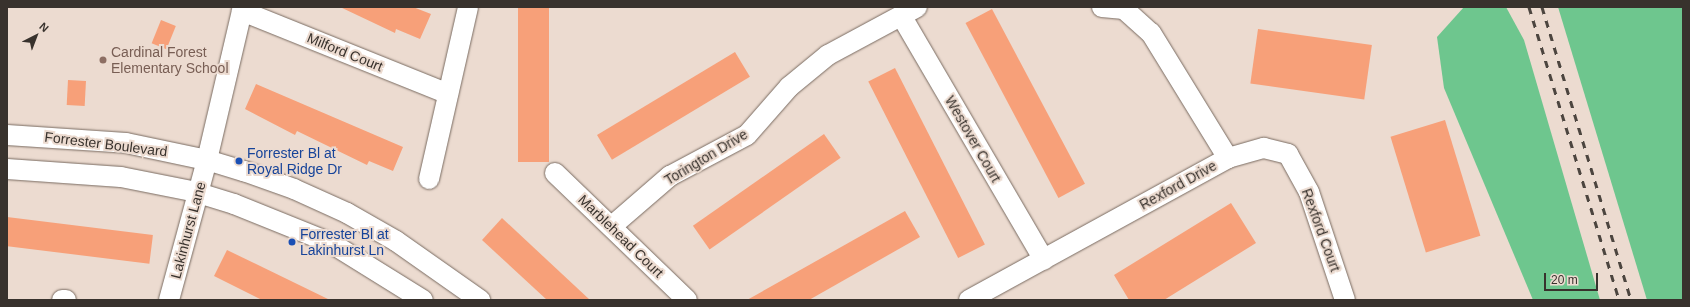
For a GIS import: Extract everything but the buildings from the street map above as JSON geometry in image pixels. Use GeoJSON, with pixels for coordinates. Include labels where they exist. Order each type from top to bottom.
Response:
{"type":"FeatureCollection","features":[{"type":"Feature","properties":{"kind":"street"},"geometry":{"type":"LineString","coordinates":[[429,179],[468,7]]}},
{"type":"Feature","properties":{"kind":"street","name":"Rexford Drive"},"geometry":{"type":"LineString","coordinates":[[970,300],[1228,158],[1151,33],[1124,9],[1102,7]]}},
{"type":"Feature","properties":{"kind":"street","name":"Milford Court"},"geometry":{"type":"LineString","coordinates":[[242,9],[448,94]]}},
{"type":"Feature","properties":{"kind":"street","name":"Lakinhurst Lane"},"geometry":{"type":"LineString","coordinates":[[169,300],[207,160],[242,9]]}},
{"type":"Feature","properties":{"kind":"street","name":"Torington Drive"},"geometry":{"type":"LineString","coordinates":[[612,226],[670,176],[748,135],[789,87],[828,55],[910,12]]}},
{"type":"Feature","properties":{"kind":"street","name":"Westover Court"},"geometry":{"type":"LineString","coordinates":[[910,12],[1044,260]]}},
{"type":"Feature","properties":{"kind":"street","name":"Forrester Boulevard"},"geometry":{"type":"LineString","coordinates":[[7,135],[126,143],[207,160],[294,189],[347,213],[396,241],[480,300]]}},
{"type":"Feature","properties":{"kind":"street","name":"Rexford Court"},"geometry":{"type":"LineString","coordinates":[[1228,158],[1264,148],[1288,154],[1309,192],[1345,300]]}},
{"type":"Feature","properties":{"kind":"street"},"geometry":{"type":"LineString","coordinates":[[7,169],[121,177],[198,193],[281,221],[331,243],[423,300]]}},
{"type":"Feature","properties":{"kind":"street","name":"Marblehead Court"},"geometry":{"type":"LineString","coordinates":[[555,173],[612,226],[687,300]]}},
{"type":"Feature","properties":{"kind":"green space"},"geometry":{"type":"Polygon","coordinates":[[[1464,7],[1506,7],[1524,40],[1600,300],[1533,300],[1444,88],[1437,37],[1464,7]]]}},
{"type":"Feature","properties":{"kind":"green space"},"geometry":{"type":"Polygon","coordinates":[[[1558,7],[1683,7],[1683,300],[1647,300],[1558,7]]]}},
{"type":"Feature","properties":{"kind":"railway"},"geometry":{"type":"LineString","coordinates":[[1529,7],[1619,300]]}},
{"type":"Feature","properties":{"kind":"railway"},"geometry":{"type":"LineString","coordinates":[[1542,7],[1631,300]]}},
{"type":"Feature","properties":{"kind":"place","name":"Cardinal Forest Elementary School"},"geometry":{"type":"Point","coordinates":[103,60]}},
{"type":"Feature","properties":{"kind":"place","name":"Forrester Bl at Royal Ridge Dr"},"geometry":{"type":"Point","coordinates":[239,161]}},
{"type":"Feature","properties":{"kind":"place","name":"Forrester Bl at Lakinhurst Ln"},"geometry":{"type":"Point","coordinates":[292,242]}}]}
